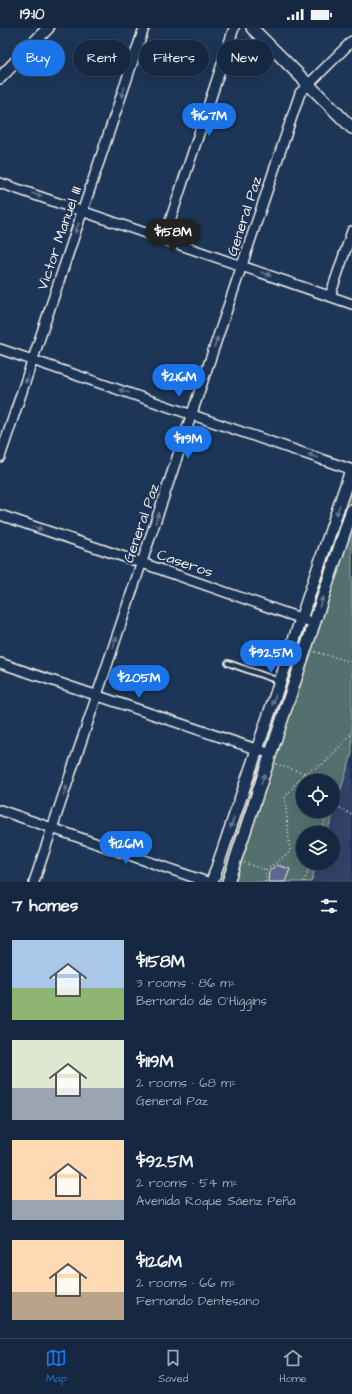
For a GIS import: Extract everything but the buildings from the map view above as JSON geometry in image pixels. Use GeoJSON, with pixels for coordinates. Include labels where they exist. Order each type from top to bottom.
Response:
{"type":"FeatureCollection","features":[{"type":"Feature","properties":{"kind":"street"},"geometry":{"type":"LineString","coordinates":[[0,78],[48,28]]}},
{"type":"Feature","properties":{"kind":"street","name":"Victor Manuel III"},"geometry":{"type":"LineString","coordinates":[[0,458],[144,28]]}},
{"type":"Feature","properties":{"kind":"street"},"geometry":{"type":"LineString","coordinates":[[164,239],[234,28]]}},
{"type":"Feature","properties":{"kind":"street"},"geometry":{"type":"LineString","coordinates":[[252,28],[352,128]]}},
{"type":"Feature","properties":{"kind":"street","name":"General Paz"},"geometry":{"type":"LineString","coordinates":[[34,882],[300,93],[308,83],[352,41]]}},
{"type":"Feature","properties":{"kind":"street"},"geometry":{"type":"LineString","coordinates":[[0,182],[352,304]]}},
{"type":"Feature","properties":{"kind":"street"},"geometry":{"type":"LineString","coordinates":[[330,296],[352,231]]}},
{"type":"Feature","properties":{"kind":"street"},"geometry":{"type":"LineString","coordinates":[[0,349],[192,414],[351,471],[281,682],[212,882]]}},
{"type":"Feature","properties":{"kind":"street"},"geometry":{"type":"LineString","coordinates":[[228,882],[273,759],[314,623],[352,510]]}},
{"type":"Feature","properties":{"kind":"street","name":"Caseros"},"geometry":{"type":"LineString","coordinates":[[0,515],[314,623]]}},
{"type":"Feature","properties":{"kind":"street"},"geometry":{"type":"LineString","coordinates":[[0,663],[258,750],[273,759]]}},
{"type":"Feature","properties":{"kind":"street"},"geometry":{"type":"LineString","coordinates":[[0,810],[207,882]]}},
{"type":"Feature","properties":{"kind":"lane"},"geometry":{"type":"LineString","coordinates":[[228,664],[281,682]]}},
{"type":"Feature","properties":{"kind":"path"},"geometry":{"type":"LineString","coordinates":[[313,651],[352,662]]}},
{"type":"Feature","properties":{"kind":"path"},"geometry":{"type":"LineString","coordinates":[[265,882],[266,870],[290,852],[285,797],[304,773],[325,763],[352,733]]}},
{"type":"Feature","properties":{"kind":"path"},"geometry":{"type":"LineString","coordinates":[[273,759],[304,773]]}},
{"type":"Feature","properties":{"kind":"path"},"geometry":{"type":"LineString","coordinates":[[340,808],[352,815]]}},
{"type":"Feature","properties":{"kind":"path"},"geometry":{"type":"LineString","coordinates":[[244,863],[266,870]]}},
{"type":"Feature","properties":{"kind":"path"},"geometry":{"type":"LineString","coordinates":[[304,882],[308,870]]}},
{"type":"Feature","properties":{"kind":"shaded area"},"geometry":{"type":"Polygon","coordinates":[[[352,754],[352,882],[311,882],[315,870],[340,870],[340,826],[329,826],[332,818],[340,818],[340,792],[352,754]]]}},
{"type":"Feature","properties":{"kind":"green space"},"geometry":{"type":"Polygon","coordinates":[[[352,480],[352,502],[315,615],[309,612],[352,480]]]}},
{"type":"Feature","properties":{"kind":"green space"},"geometry":{"type":"Polygon","coordinates":[[[352,523],[352,754],[340,792],[340,774],[296,774],[296,818],[332,818],[329,826],[296,826],[296,870],[315,870],[311,882],[235,882],[352,523]]]}},
{"type":"Feature","properties":{"kind":"green space"},"geometry":{"type":"Polygon","coordinates":[[[303,627],[311,630],[273,743],[266,740],[303,627]]]}},
{"type":"Feature","properties":{"kind":"green space"},"geometry":{"type":"Polygon","coordinates":[[[257,763],[265,766],[225,879],[218,877],[257,763]]]}}]}
